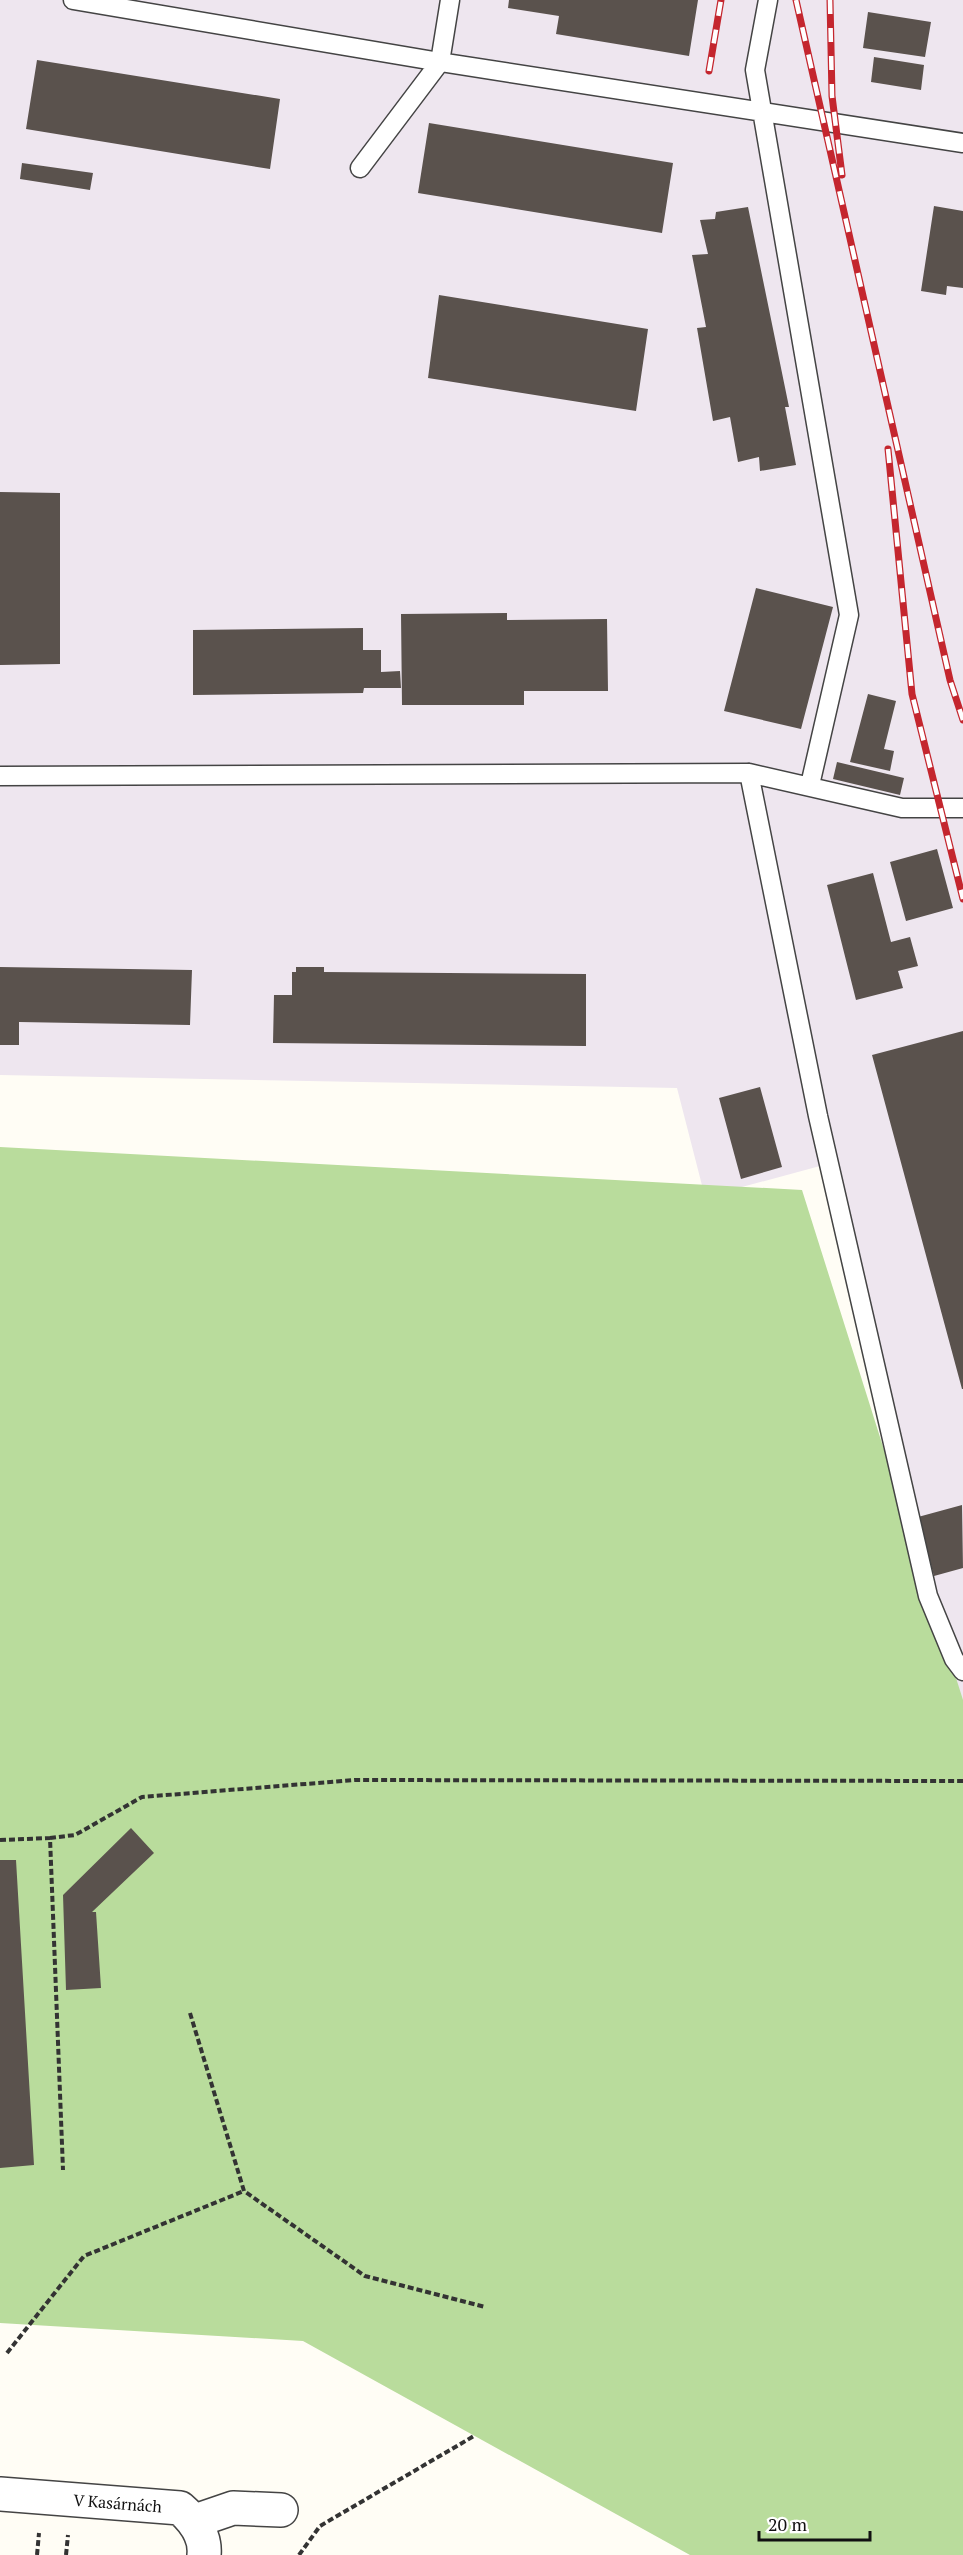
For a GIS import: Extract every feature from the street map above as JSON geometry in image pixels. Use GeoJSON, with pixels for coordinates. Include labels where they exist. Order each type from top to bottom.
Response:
{"type":"FeatureCollection","features":[{"type":"Feature","properties":{"kind":"street","name":"V Kasárnách"},"geometry":{"type":"LineString","coordinates":[[0,2494],[180,2508],[195,2521]]}},
{"type":"Feature","properties":{"kind":"street"},"geometry":{"type":"LineString","coordinates":[[204,2555],[205,2548],[195,2521],[233,2508],[281,2510]]}},
{"type":"Feature","properties":{"kind":"lane"},"geometry":{"type":"LineString","coordinates":[[73,0],[440,62],[963,143]]}},
{"type":"Feature","properties":{"kind":"lane"},"geometry":{"type":"LineString","coordinates":[[360,168],[440,62],[450,0]]}},
{"type":"Feature","properties":{"kind":"lane"},"geometry":{"type":"LineString","coordinates":[[768,0],[755,70],[760,110],[849,615],[810,785]]}},
{"type":"Feature","properties":{"kind":"lane"},"geometry":{"type":"LineString","coordinates":[[749,772],[818,1116],[928,1596],[954,1659],[963,1671]]}},
{"type":"Feature","properties":{"kind":"lane"},"geometry":{"type":"LineString","coordinates":[[0,776],[749,772],[903,808],[963,808]]}},
{"type":"Feature","properties":{"kind":"path"},"geometry":{"type":"LineString","coordinates":[[0,1840],[75,1835],[142,1797],[355,1780],[963,1781]]}},
{"type":"Feature","properties":{"kind":"path"},"geometry":{"type":"LineString","coordinates":[[50,1838],[63,2170]]}},
{"type":"Feature","properties":{"kind":"path"},"geometry":{"type":"LineString","coordinates":[[190,2013],[244,2191],[365,2276],[485,2307]]}},
{"type":"Feature","properties":{"kind":"path"},"geometry":{"type":"LineString","coordinates":[[8,2353],[84,2256],[244,2191]]}},
{"type":"Feature","properties":{"kind":"path"},"geometry":{"type":"LineString","coordinates":[[299,2555],[320,2526],[474,2436]]}},
{"type":"Feature","properties":{"kind":"path"},"geometry":{"type":"LineString","coordinates":[[37,2555],[39,2532]]}},
{"type":"Feature","properties":{"kind":"path"},"geometry":{"type":"LineString","coordinates":[[66,2555],[68,2533]]}},
{"type":"Feature","properties":{"kind":"shaded area"},"geometry":{"type":"Polygon","coordinates":[[[0,0],[963,0],[963,1737],[820,1166],[705,1197],[677,1088],[0,1075],[0,0]]]}},
{"type":"Feature","properties":{"kind":"green space"},"geometry":{"type":"Polygon","coordinates":[[[0,1147],[802,1190],[963,1700],[963,2555],[690,2555],[303,2341],[0,2323],[0,1147]]]}},
{"type":"Feature","properties":{"kind":"building"},"geometry":{"type":"Polygon","coordinates":[[[509,0],[698,0],[689,56],[556,34],[559,16],[508,8],[509,0]]]}},
{"type":"Feature","properties":{"kind":"building"},"geometry":{"type":"Polygon","coordinates":[[[868,12],[931,22],[925,57],[863,48],[868,12]]]}},
{"type":"Feature","properties":{"kind":"building"},"geometry":{"type":"Polygon","coordinates":[[[874,57],[924,65],[921,90],[871,82],[874,57]]]}},
{"type":"Feature","properties":{"kind":"building"},"geometry":{"type":"Polygon","coordinates":[[[37,60],[280,99],[270,169],[26,129],[37,60]]]}},
{"type":"Feature","properties":{"kind":"building"},"geometry":{"type":"Polygon","coordinates":[[[429,123],[673,163],[662,233],[418,193],[429,123]]]}},
{"type":"Feature","properties":{"kind":"building"},"geometry":{"type":"Polygon","coordinates":[[[22,163],[93,173],[90,190],[20,179],[22,163]]]}},
{"type":"Feature","properties":{"kind":"building"},"geometry":{"type":"Polygon","coordinates":[[[934,206],[963,211],[963,288],[947,286],[946,295],[921,291],[934,206]]]}},
{"type":"Feature","properties":{"kind":"building"},"geometry":{"type":"Polygon","coordinates":[[[748,207],[789,407],[785,407],[796,465],[760,471],[759,457],[738,462],[730,417],[713,421],[697,328],[706,327],[692,255],[708,254],[700,220],[715,219],[716,212],[748,207]]]}},
{"type":"Feature","properties":{"kind":"building"},"geometry":{"type":"Polygon","coordinates":[[[439,295],[648,329],[636,411],[428,378],[439,295]]]}},
{"type":"Feature","properties":{"kind":"building"},"geometry":{"type":"Polygon","coordinates":[[[0,492],[60,493],[60,664],[0,665],[0,492]]]}},
{"type":"Feature","properties":{"kind":"building"},"geometry":{"type":"Polygon","coordinates":[[[756,588],[833,607],[801,729],[724,711],[756,588]]]}},
{"type":"Feature","properties":{"kind":"building"},"geometry":{"type":"Polygon","coordinates":[[[507,613],[507,620],[607,619],[608,691],[524,691],[524,705],[402,705],[401,614],[507,613]]]}},
{"type":"Feature","properties":{"kind":"building"},"geometry":{"type":"Polygon","coordinates":[[[363,628],[363,650],[381,650],[381,672],[400,671],[401,688],[364,688],[363,693],[193,695],[193,630],[363,628]]]}},
{"type":"Feature","properties":{"kind":"building"},"geometry":{"type":"Polygon","coordinates":[[[868,694],[896,701],[884,749],[894,751],[890,771],[850,762],[868,694]]]}},
{"type":"Feature","properties":{"kind":"building"},"geometry":{"type":"Polygon","coordinates":[[[837,762],[904,778],[900,795],[833,779],[837,762]]]}},
{"type":"Feature","properties":{"kind":"building"},"geometry":{"type":"Polygon","coordinates":[[[937,849],[953,908],[906,921],[890,862],[937,849]]]}},
{"type":"Feature","properties":{"kind":"building"},"geometry":{"type":"Polygon","coordinates":[[[873,873],[891,942],[910,937],[918,966],[898,971],[903,988],[856,1000],[827,885],[873,873]]]}},
{"type":"Feature","properties":{"kind":"building"},"geometry":{"type":"Polygon","coordinates":[[[0,967],[192,970],[190,1025],[19,1022],[19,1045],[0,1045],[0,967]]]}},
{"type":"Feature","properties":{"kind":"building"},"geometry":{"type":"Polygon","coordinates":[[[296,967],[324,967],[324,972],[586,974],[586,1046],[273,1043],[274,995],[292,995],[292,972],[296,972],[296,967]]]}},
{"type":"Feature","properties":{"kind":"building"},"geometry":{"type":"Polygon","coordinates":[[[963,1031],[963,1389],[962,1389],[872,1055],[963,1031]]]}},
{"type":"Feature","properties":{"kind":"building"},"geometry":{"type":"Polygon","coordinates":[[[760,1087],[782,1167],[741,1179],[719,1098],[760,1087]]]}},
{"type":"Feature","properties":{"kind":"building"},"geometry":{"type":"Polygon","coordinates":[[[962,1505],[963,1568],[934,1576],[918,1517],[962,1505]]]}},
{"type":"Feature","properties":{"kind":"building"},"geometry":{"type":"Polygon","coordinates":[[[131,1828],[154,1853],[92,1912],[96,1912],[101,1988],[66,1990],[63,1895],[131,1828]]]}},
{"type":"Feature","properties":{"kind":"building"},"geometry":{"type":"Polygon","coordinates":[[[0,1860],[16,1860],[34,2165],[0,2168],[0,1860]]]}},
{"type":"Feature","properties":{"kind":"railway"},"geometry":{"type":"LineString","coordinates":[[709,71],[721,0]]}},
{"type":"Feature","properties":{"kind":"railway"},"geometry":{"type":"LineString","coordinates":[[796,0],[950,680],[963,720]]}},
{"type":"Feature","properties":{"kind":"railway"},"geometry":{"type":"LineString","coordinates":[[830,0],[832,96],[842,175]]}},
{"type":"Feature","properties":{"kind":"railway"},"geometry":{"type":"LineString","coordinates":[[888,449],[912,694],[963,899]]}}]}
